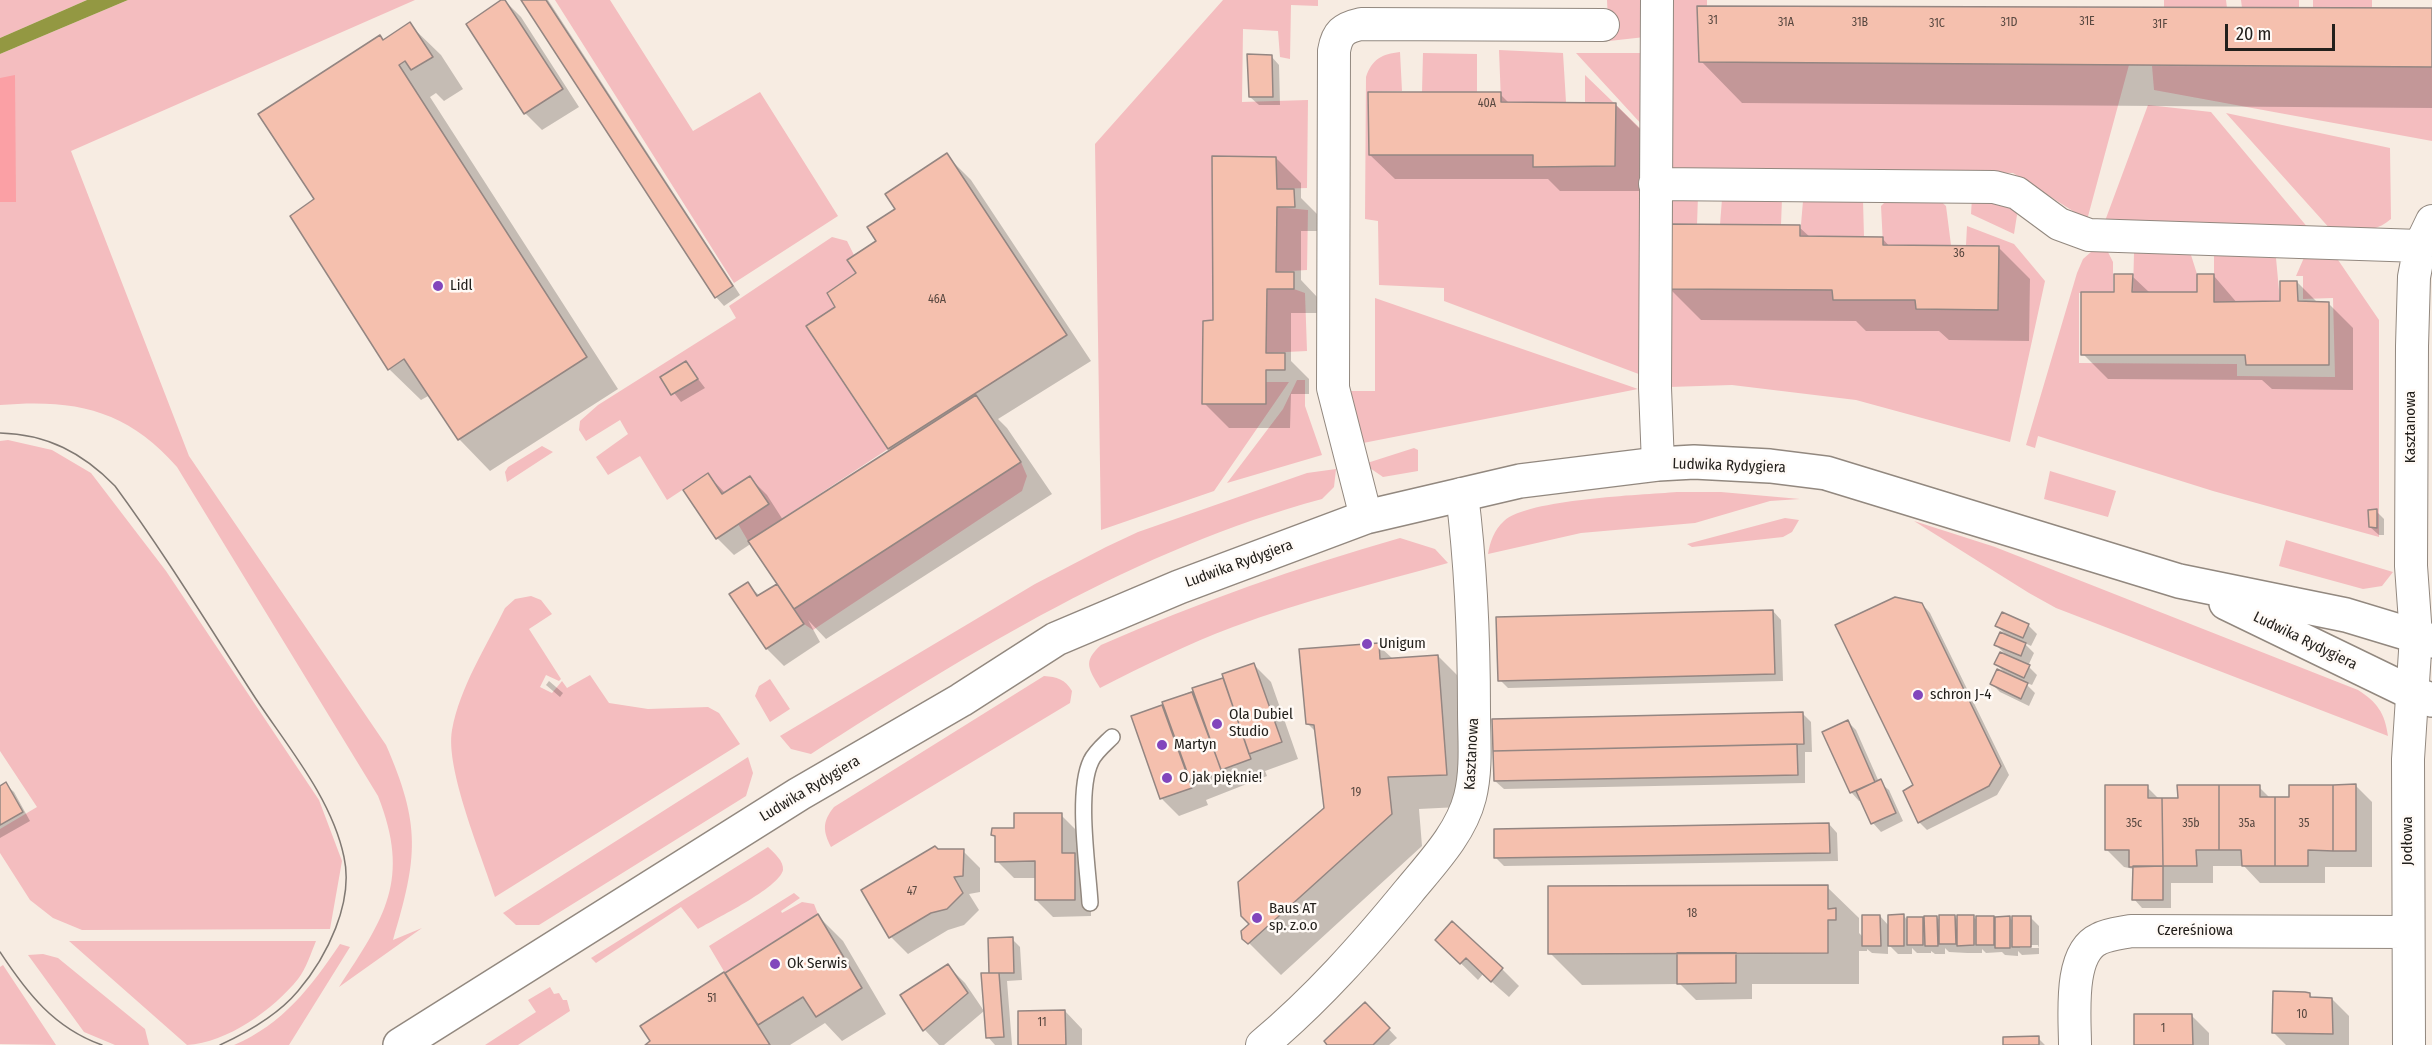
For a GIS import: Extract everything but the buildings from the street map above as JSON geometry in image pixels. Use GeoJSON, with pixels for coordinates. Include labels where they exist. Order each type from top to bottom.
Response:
{"type":"FeatureCollection","features":[{"type":"Feature","properties":{"kind":"street"},"geometry":{"type":"LineString","coordinates":[[1657,0],[1655,388],[1658,464]]}},
{"type":"Feature","properties":{"kind":"street"},"geometry":{"type":"LineString","coordinates":[[1366,517],[1333,388],[1334,51],[1337,36],[1347,27],[1361,24],[1604,25]]}},
{"type":"Feature","properties":{"kind":"street"},"geometry":{"type":"LineString","coordinates":[[1655,184],[1994,187],[2017,193],[2059,224],[2089,236],[2426,234]]}},
{"type":"Feature","properties":{"kind":"street","name":"Kasztanowa"},"geometry":{"type":"LineString","coordinates":[[2424,639],[2410,566],[2414,277],[2426,234]]}},
{"type":"Feature","properties":{"kind":"street","name":"Ludwika Rydygiera"},"geometry":{"type":"LineString","coordinates":[[400,1045],[799,794],[961,700],[1056,639],[1179,587],[1366,517],[1520,481],[1658,464],[1731,463],[1826,473],[2179,581],[2346,615],[2424,639]]}},
{"type":"Feature","properties":{"kind":"street","name":"Kasztanowa"},"geometry":{"type":"LineString","coordinates":[[1263,1045],[1339,974],[1382,925],[1444,849],[1466,810],[1473,778],[1474,710],[1470,567],[1462,494]]}},
{"type":"Feature","properties":{"kind":"street","name":"Ludwika Rydygiera"},"geometry":{"type":"LineString","coordinates":[[2179,581],[2423,697]]}},
{"type":"Feature","properties":{"kind":"street","name":"Jodłowa"},"geometry":{"type":"LineString","coordinates":[[2409,1045],[2408,759],[2423,697],[2424,639]]}},
{"type":"Feature","properties":{"kind":"street","name":"Czereśniowa"},"geometry":{"type":"LineString","coordinates":[[2075,1045],[2076,979],[2081,957],[2097,939],[2131,931],[2407,933]]}},
{"type":"Feature","properties":{"kind":"lane"},"geometry":{"type":"LineString","coordinates":[[1090,903],[1084,804],[1086,775],[1092,759],[1112,737]]}},
{"type":"Feature","properties":{"kind":"shaded area"},"geometry":{"type":"Polygon","coordinates":[[[0,0],[87,0],[0,38],[0,0]]]}},
{"type":"Feature","properties":{"kind":"shaded area"},"geometry":{"type":"Polygon","coordinates":[[[87,0],[128,0],[0,54],[0,38],[87,0]]]}},
{"type":"Feature","properties":{"kind":"shaded area"},"geometry":{"type":"Polygon","coordinates":[[[128,0],[415,0],[71,151],[189,456],[386,745],[397,773],[410,820],[412,841],[407,886],[393,940],[422,928],[339,987],[369,939],[388,897],[392,875],[392,851],[388,825],[378,796],[177,467],[158,447],[118,420],[98,412],[52,404],[0,405],[0,54],[128,0]]]}},
{"type":"Feature","properties":{"kind":"shaded area"},"geometry":{"type":"Polygon","coordinates":[[[555,0],[610,0],[693,131],[760,92],[838,216],[734,283],[555,0]]]}},
{"type":"Feature","properties":{"kind":"shaded area"},"geometry":{"type":"Polygon","coordinates":[[[1223,0],[1318,0],[1318,6],[1291,5],[1290,59],[1280,57],[1278,31],[1243,29],[1242,102],[1308,100],[1307,188],[1277,189],[1276,157],[1212,157],[1213,320],[1203,321],[1202,403],[1266,404],[1266,382],[1289,382],[1214,491],[1101,530],[1095,144],[1223,0]]]}},
{"type":"Feature","properties":{"kind":"shaded area"},"geometry":{"type":"Polygon","coordinates":[[[1607,0],[1648,0],[1645,37],[1609,41],[1607,0]]]}},
{"type":"Feature","properties":{"kind":"shaded area"},"geometry":{"type":"Polygon","coordinates":[[[1669,0],[1707,0],[1707,6],[1697,6],[1700,62],[2129,65],[2087,220],[2013,173],[1669,168],[1669,0]]]}},
{"type":"Feature","properties":{"kind":"shaded area"},"geometry":{"type":"Polygon","coordinates":[[[2164,0],[2226,0],[2227,8],[2164,7],[2164,0]]]}},
{"type":"Feature","properties":{"kind":"shaded area"},"geometry":{"type":"Polygon","coordinates":[[[2241,0],[2299,0],[2299,8],[2242,8],[2241,0]]]}},
{"type":"Feature","properties":{"kind":"shaded area"},"geometry":{"type":"Polygon","coordinates":[[[2313,0],[2372,0],[2372,8],[2313,8],[2313,0]]]}},
{"type":"Feature","properties":{"kind":"shaded area"},"geometry":{"type":"Polygon","coordinates":[[[1499,50],[1563,53],[1566,102],[1501,102],[1499,50]]]}},
{"type":"Feature","properties":{"kind":"shaded area"},"geometry":{"type":"Polygon","coordinates":[[[1400,52],[1402,91],[1368,92],[1369,155],[1533,155],[1533,167],[1615,166],[1613,107],[1585,102],[1585,75],[1642,130],[1644,376],[1444,301],[1444,288],[1379,285],[1378,221],[1365,219],[1366,77],[1371,66],[1378,59],[1400,52]]]}},
{"type":"Feature","properties":{"kind":"shaded area"},"geometry":{"type":"Polygon","coordinates":[[[1423,53],[1477,54],[1477,92],[1422,92],[1423,53]]]}},
{"type":"Feature","properties":{"kind":"shaded area"},"geometry":{"type":"Polygon","coordinates":[[[1576,53],[1644,53],[1644,127],[1576,53]]]}},
{"type":"Feature","properties":{"kind":"shaded area"},"geometry":{"type":"Polygon","coordinates":[[[2152,66],[2432,67],[2432,141],[2154,90],[2152,66]]]}},
{"type":"Feature","properties":{"kind":"shaded area"},"geometry":{"type":"Polygon","coordinates":[[[15,75],[16,202],[0,202],[0,78],[15,75]]]}},
{"type":"Feature","properties":{"kind":"shaded area"},"geometry":{"type":"Polygon","coordinates":[[[2148,105],[2211,112],[2314,235],[2105,221],[2148,105]]]}},
{"type":"Feature","properties":{"kind":"shaded area"},"geometry":{"type":"Polygon","coordinates":[[[2226,113],[2390,148],[2391,219],[2371,229],[2332,231],[2226,113]]]}},
{"type":"Feature","properties":{"kind":"shaded area"},"geometry":{"type":"Polygon","coordinates":[[[1698,196],[1697,225],[1832,290],[1915,300],[1916,309],[1998,310],[1998,246],[1966,245],[1967,226],[2014,244],[2045,281],[2010,442],[1856,400],[1732,385],[1669,387],[1669,198],[1698,196]]]}},
{"type":"Feature","properties":{"kind":"shaded area"},"geometry":{"type":"Polygon","coordinates":[[[1936,197],[1946,206],[1951,245],[1883,245],[1881,206],[1889,198],[1936,197]]]}},
{"type":"Feature","properties":{"kind":"shaded area"},"geometry":{"type":"Polygon","coordinates":[[[1782,198],[1781,225],[1720,225],[1722,199],[1782,198]]]}},
{"type":"Feature","properties":{"kind":"shaded area"},"geometry":{"type":"Polygon","coordinates":[[[1972,198],[2015,207],[2017,215],[2014,234],[1971,214],[1972,198]]]}},
{"type":"Feature","properties":{"kind":"shaded area"},"geometry":{"type":"Polygon","coordinates":[[[1863,200],[1864,237],[1800,236],[1803,201],[1863,200]]]}},
{"type":"Feature","properties":{"kind":"shaded area"},"geometry":{"type":"Polygon","coordinates":[[[1277,207],[1308,210],[1307,270],[1276,272],[1277,207]]]}},
{"type":"Feature","properties":{"kind":"shaded area"},"geometry":{"type":"Polygon","coordinates":[[[832,237],[847,241],[854,255],[847,260],[856,273],[827,293],[835,307],[806,326],[888,449],[748,541],[708,473],[667,500],[640,456],[608,475],[596,457],[628,434],[620,420],[586,441],[579,430],[580,421],[598,405],[736,318],[729,306],[832,237]]]}},
{"type":"Feature","properties":{"kind":"shaded area"},"geometry":{"type":"Polygon","coordinates":[[[2091,252],[2108,252],[2113,262],[2113,293],[2079,293],[2079,363],[2237,364],[2237,376],[2335,377],[2333,298],[2303,299],[2303,276],[2296,276],[2306,253],[2334,254],[2379,320],[2379,537],[2213,491],[2038,436],[2035,448],[2026,445],[2077,273],[2083,259],[2091,252]]]}},
{"type":"Feature","properties":{"kind":"shaded area"},"geometry":{"type":"Polygon","coordinates":[[[2134,253],[2191,255],[2197,274],[2197,292],[2133,292],[2134,253]]]}},
{"type":"Feature","properties":{"kind":"shaded area"},"geometry":{"type":"Polygon","coordinates":[[[2214,255],[2276,258],[2280,301],[2214,302],[2214,255]]]}},
{"type":"Feature","properties":{"kind":"shaded area"},"geometry":{"type":"Polygon","coordinates":[[[1267,289],[1294,289],[1305,293],[1307,351],[1266,353],[1267,289]]]}},
{"type":"Feature","properties":{"kind":"shaded area"},"geometry":{"type":"Polygon","coordinates":[[[1375,298],[1638,389],[1358,444],[1351,391],[1375,391],[1375,298]]]}},
{"type":"Feature","properties":{"kind":"shaded area"},"geometry":{"type":"Polygon","coordinates":[[[1297,380],[1305,380],[1305,406],[1322,455],[1227,483],[1283,409],[1297,380]]]}},
{"type":"Feature","properties":{"kind":"shaded area"},"geometry":{"type":"Polygon","coordinates":[[[8,440],[52,450],[91,473],[166,571],[319,800],[342,861],[330,929],[82,930],[53,918],[30,900],[0,853],[0,829],[37,807],[0,751],[0,441],[8,440]]]}},
{"type":"Feature","properties":{"kind":"shaded area"},"geometry":{"type":"Polygon","coordinates":[[[542,446],[553,452],[507,482],[505,472],[508,467],[542,446]]]}},
{"type":"Feature","properties":{"kind":"shaded area"},"geometry":{"type":"Polygon","coordinates":[[[1414,448],[1418,450],[1418,471],[1383,477],[1364,464],[1414,448]]]}},
{"type":"Feature","properties":{"kind":"shaded area"},"geometry":{"type":"Polygon","coordinates":[[[1021,462],[1027,476],[1022,491],[813,630],[804,624],[794,609],[1021,462]]]}},
{"type":"Feature","properties":{"kind":"shaded area"},"geometry":{"type":"Polygon","coordinates":[[[1336,469],[1334,487],[1322,499],[1253,520],[1186,545],[1121,574],[994,641],[811,754],[791,749],[780,736],[1035,584],[1106,547],[1138,532],[1307,473],[1336,469]]]}},
{"type":"Feature","properties":{"kind":"shaded area"},"geometry":{"type":"Polygon","coordinates":[[[2050,471],[2116,491],[2108,517],[2044,499],[2050,471]]]}},
{"type":"Feature","properties":{"kind":"shaded area"},"geometry":{"type":"Polygon","coordinates":[[[1677,492],[1721,492],[1800,499],[1770,501],[1695,523],[1581,533],[1488,554],[1491,541],[1498,528],[1504,521],[1517,514],[1536,508],[1586,499],[1677,492]]]}},
{"type":"Feature","properties":{"kind":"shaded area"},"geometry":{"type":"Polygon","coordinates":[[[1785,518],[1799,520],[1792,532],[1783,537],[1692,547],[1687,544],[1785,518]]]}},
{"type":"Feature","properties":{"kind":"shaded area"},"geometry":{"type":"Polygon","coordinates":[[[1914,521],[1995,547],[2358,690],[2379,709],[2385,721],[2388,736],[2056,608],[1914,521]]]}},
{"type":"Feature","properties":{"kind":"shaded area"},"geometry":{"type":"Polygon","coordinates":[[[1400,538],[1435,549],[1448,563],[1313,601],[1233,627],[1100,688],[1090,671],[1091,656],[1101,645],[1249,586],[1400,538]]]}},
{"type":"Feature","properties":{"kind":"shaded area"},"geometry":{"type":"Polygon","coordinates":[[[2286,540],[2393,572],[2382,586],[2363,589],[2279,566],[2286,540]]]}},
{"type":"Feature","properties":{"kind":"shaded area"},"geometry":{"type":"Polygon","coordinates":[[[531,596],[541,600],[552,614],[529,629],[561,679],[559,681],[546,675],[540,687],[552,693],[562,681],[567,688],[590,675],[609,703],[648,709],[708,707],[719,713],[740,744],[495,897],[459,789],[451,747],[452,730],[467,683],[505,608],[515,599],[531,596]]]}},
{"type":"Feature","properties":{"kind":"shaded area"},"geometry":{"type":"Polygon","coordinates":[[[1044,676],[1057,678],[1066,684],[1072,691],[1070,703],[831,847],[825,827],[827,817],[834,807],[1044,676]]]}},
{"type":"Feature","properties":{"kind":"shaded area"},"geometry":{"type":"Polygon","coordinates":[[[770,679],[790,709],[770,722],[755,696],[759,686],[770,679]]]}},
{"type":"Feature","properties":{"kind":"shaded area"},"geometry":{"type":"Polygon","coordinates":[[[748,757],[753,773],[746,796],[539,925],[516,925],[503,913],[748,757]]]}},
{"type":"Feature","properties":{"kind":"shaded area"},"geometry":{"type":"Polygon","coordinates":[[[768,847],[780,860],[783,870],[779,877],[759,894],[698,929],[681,907],[596,963],[591,958],[768,847]]]}},
{"type":"Feature","properties":{"kind":"shaded area"},"geometry":{"type":"Polygon","coordinates":[[[794,893],[800,898],[781,911],[782,913],[802,902],[814,904],[818,914],[725,973],[709,946],[794,893]]]}},
{"type":"Feature","properties":{"kind":"shaded area"},"geometry":{"type":"Polygon","coordinates":[[[69,941],[316,941],[298,979],[263,1013],[218,1038],[187,1045],[69,941]]]}},
{"type":"Feature","properties":{"kind":"shaded area"},"geometry":{"type":"Polygon","coordinates":[[[340,944],[350,947],[289,1045],[234,1045],[267,1026],[294,1003],[340,944]]]}},
{"type":"Feature","properties":{"kind":"shaded area"},"geometry":{"type":"Polygon","coordinates":[[[43,954],[58,958],[145,1029],[149,1045],[115,1045],[84,1032],[28,955],[43,954]]]}},
{"type":"Feature","properties":{"kind":"shaded area"},"geometry":{"type":"Polygon","coordinates":[[[3,965],[56,1045],[0,1044],[0,967],[3,965]]]}},
{"type":"Feature","properties":{"kind":"shaded area"},"geometry":{"type":"Polygon","coordinates":[[[550,987],[554,994],[559,993],[563,1000],[567,1000],[570,1011],[518,1045],[485,1045],[536,1012],[528,1000],[550,987]]]}},
{"type":"Feature","properties":{"kind":"tram line"},"geometry":{"type":"LineString","coordinates":[[0,433],[33,437],[63,448],[90,464],[115,486],[295,755],[319,794],[338,836],[344,857],[345,892],[336,928],[319,962],[298,991],[281,1008],[252,1029],[220,1045]]}},
{"type":"Feature","properties":{"kind":"tram line"},"geometry":{"type":"LineString","coordinates":[[0,952],[43,1008],[70,1029],[102,1045]]}},
{"type":"Feature","properties":{"kind":"place","name":"Lidl"},"geometry":{"type":"Point","coordinates":[438,286]}},
{"type":"Feature","properties":{"kind":"place","name":"Unigum"},"geometry":{"type":"Point","coordinates":[1367,644]}},
{"type":"Feature","properties":{"kind":"place","name":"schron J-4"},"geometry":{"type":"Point","coordinates":[1918,695]}},
{"type":"Feature","properties":{"kind":"place","name":"Ola Dubiel Studio"},"geometry":{"type":"Point","coordinates":[1217,724]}},
{"type":"Feature","properties":{"kind":"place","name":"Martyn"},"geometry":{"type":"Point","coordinates":[1162,745]}},
{"type":"Feature","properties":{"kind":"place","name":"O jak pięknie!"},"geometry":{"type":"Point","coordinates":[1167,778]}},
{"type":"Feature","properties":{"kind":"place","name":"Baus AT sp. z.o.o"},"geometry":{"type":"Point","coordinates":[1257,918]}},
{"type":"Feature","properties":{"kind":"place","name":"Ok Serwis"},"geometry":{"type":"Point","coordinates":[775,964]}}]}
